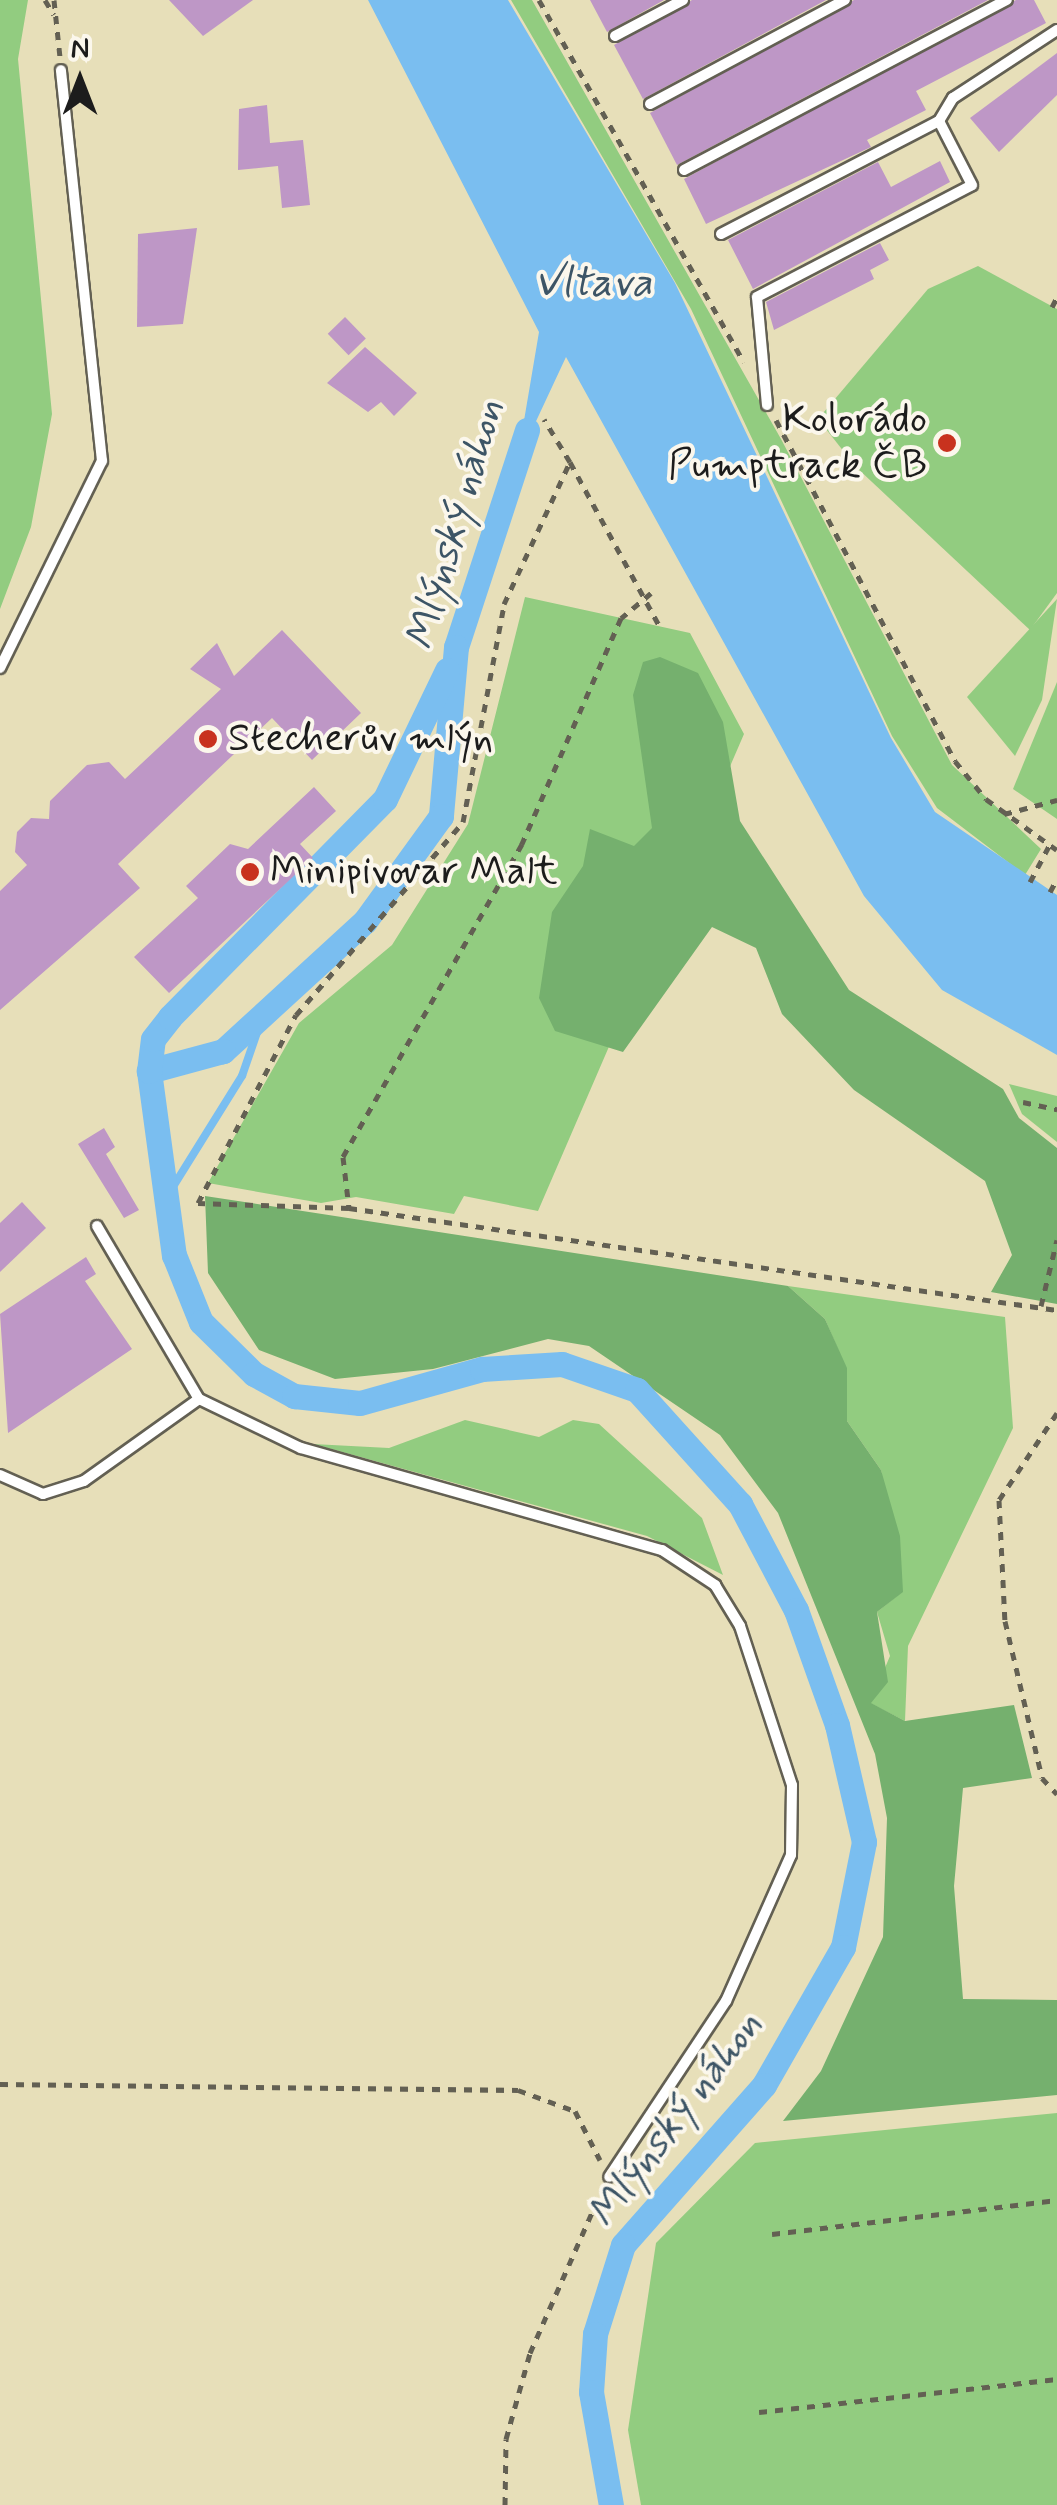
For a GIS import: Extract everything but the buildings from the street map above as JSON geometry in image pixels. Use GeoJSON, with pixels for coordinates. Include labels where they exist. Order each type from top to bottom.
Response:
{"type":"FeatureCollection","features":[{"type":"Feature","properties":{"kind":"lane"},"geometry":{"type":"LineString","coordinates":[[615,36],[683,0]]}},
{"type":"Feature","properties":{"kind":"lane"},"geometry":{"type":"LineString","coordinates":[[650,104],[845,0]]}},
{"type":"Feature","properties":{"kind":"lane"},"geometry":{"type":"LineString","coordinates":[[684,170],[1007,0]]}},
{"type":"Feature","properties":{"kind":"lane"},"geometry":{"type":"LineString","coordinates":[[721,234],[939,121],[952,98],[1057,30]]}},
{"type":"Feature","properties":{"kind":"lane"},"geometry":{"type":"LineString","coordinates":[[0,668],[102,461],[61,70]]}},
{"type":"Feature","properties":{"kind":"lane"},"geometry":{"type":"LineString","coordinates":[[768,404],[757,297],[972,186],[939,121]]}},
{"type":"Feature","properties":{"kind":"lane"},"geometry":{"type":"LineString","coordinates":[[97,1226],[199,1398],[301,1448],[662,1550],[715,1585],[740,1626],[792,1785],[791,1855],[770,1920],[726,2000],[610,2178]]}},
{"type":"Feature","properties":{"kind":"lane"},"geometry":{"type":"LineString","coordinates":[[0,1475],[44,1494],[84,1481],[199,1398]]}},
{"type":"Feature","properties":{"kind":"path"},"geometry":{"type":"LineString","coordinates":[[45,0],[56,18]]}},
{"type":"Feature","properties":{"kind":"path"},"geometry":{"type":"LineString","coordinates":[[54,0],[61,70]]}},
{"type":"Feature","properties":{"kind":"path"},"geometry":{"type":"LineString","coordinates":[[538,0],[750,373]]}},
{"type":"Feature","properties":{"kind":"path"},"geometry":{"type":"LineString","coordinates":[[1052,307],[1057,297]]}},
{"type":"Feature","properties":{"kind":"path"},"geometry":{"type":"LineString","coordinates":[[768,404],[955,761],[1004,814],[1057,850]]}},
{"type":"Feature","properties":{"kind":"path"},"geometry":{"type":"LineString","coordinates":[[544,419],[659,625]]}},
{"type":"Feature","properties":{"kind":"path"},"geometry":{"type":"LineString","coordinates":[[570,462],[504,604],[463,822],[296,1015],[198,1204],[348,1208],[866,1289],[1057,1310]]}},
{"type":"Feature","properties":{"kind":"path"},"geometry":{"type":"LineString","coordinates":[[348,1208],[342,1157],[522,844],[621,618],[651,593]]}},
{"type":"Feature","properties":{"kind":"path"},"geometry":{"type":"LineString","coordinates":[[1004,814],[1057,800]]}},
{"type":"Feature","properties":{"kind":"path"},"geometry":{"type":"LineString","coordinates":[[1030,882],[1049,846]]}},
{"type":"Feature","properties":{"kind":"path"},"geometry":{"type":"LineString","coordinates":[[1050,892],[1057,879]]}},
{"type":"Feature","properties":{"kind":"path"},"geometry":{"type":"LineString","coordinates":[[1023,1102],[1057,1109]]}},
{"type":"Feature","properties":{"kind":"path"},"geometry":{"type":"LineString","coordinates":[[1041,1306],[1057,1240]]}},
{"type":"Feature","properties":{"kind":"path"},"geometry":{"type":"LineString","coordinates":[[1057,1413],[999,1500],[1005,1622],[1042,1778],[1057,1794]]}},
{"type":"Feature","properties":{"kind":"path"},"geometry":{"type":"LineString","coordinates":[[0,2084],[518,2090],[575,2111],[610,2178],[530,2352],[506,2438],[505,2505]]}},
{"type":"Feature","properties":{"kind":"path"},"geometry":{"type":"LineString","coordinates":[[772,2234],[1057,2200]]}},
{"type":"Feature","properties":{"kind":"path"},"geometry":{"type":"LineString","coordinates":[[759,2412],[1057,2379]]}},
{"type":"Feature","properties":{"kind":"green space"},"geometry":{"type":"Polygon","coordinates":[[[0,0],[28,0],[18,59],[52,414],[31,527],[0,609],[0,0]]]}},
{"type":"Feature","properties":{"kind":"green space"},"geometry":{"type":"Polygon","coordinates":[[[511,0],[532,0],[781,439],[952,765],[1041,849],[1025,875],[937,808],[892,736],[691,309],[511,0]]]}},
{"type":"Feature","properties":{"kind":"green space","name":"Kolorádo Pumptrack ČB"},"geometry":{"type":"Polygon","coordinates":[[[978,266],[1057,309],[1057,593],[1030,630],[856,467],[818,419],[928,289],[978,266]]]}},
{"type":"Feature","properties":{"kind":"green space"},"geometry":{"type":"Polygon","coordinates":[[[525,597],[690,633],[744,734],[538,1211],[464,1196],[454,1214],[356,1197],[321,1203],[208,1183],[299,1023],[392,945],[468,824],[525,597]]]}},
{"type":"Feature","properties":{"kind":"green space"},"geometry":{"type":"Polygon","coordinates":[[[1057,599],[1042,700],[1015,756],[967,697],[1057,599]]]}},
{"type":"Feature","properties":{"kind":"green space"},"geometry":{"type":"Polygon","coordinates":[[[660,657],[698,673],[723,722],[740,821],[849,990],[1003,1089],[1019,1118],[1057,1148],[1057,1304],[991,1292],[1012,1255],[985,1181],[854,1090],[782,1014],[756,948],[712,927],[623,1052],[555,1031],[539,998],[552,912],[583,866],[590,829],[634,846],[652,828],[633,695],[643,662],[660,657]]]}},
{"type":"Feature","properties":{"kind":"green space"},"geometry":{"type":"Polygon","coordinates":[[[1057,682],[1057,819],[1013,789],[1057,682]]]}},
{"type":"Feature","properties":{"kind":"green space"},"geometry":{"type":"Polygon","coordinates":[[[1009,1084],[1057,1096],[1057,1142],[1022,1114],[1009,1084]]]}},
{"type":"Feature","properties":{"kind":"green space"},"geometry":{"type":"Polygon","coordinates":[[[205,1196],[788,1286],[825,1319],[847,1368],[847,1421],[881,1470],[900,1536],[903,1592],[877,1612],[888,1682],[871,1703],[905,1721],[1014,1705],[1032,1778],[963,1788],[954,1886],[963,1999],[1057,2000],[1057,2095],[783,2121],[821,2071],[883,1937],[887,1818],[875,1754],[778,1513],[720,1435],[589,1346],[548,1339],[433,1369],[335,1379],[259,1350],[208,1273],[205,1196]]]}},
{"type":"Feature","properties":{"kind":"green space"},"geometry":{"type":"Polygon","coordinates":[[[788,1286],[1005,1317],[1013,1428],[908,1646],[905,1721],[870,1703],[890,1656],[877,1612],[902,1592],[881,1470],[847,1421],[846,1368],[825,1319],[788,1286]]]}},
{"type":"Feature","properties":{"kind":"green space"},"geometry":{"type":"Polygon","coordinates":[[[465,1420],[539,1437],[573,1420],[599,1424],[702,1518],[723,1575],[647,1536],[313,1444],[389,1448],[465,1420]]]}},
{"type":"Feature","properties":{"kind":"green space"},"geometry":{"type":"Polygon","coordinates":[[[1057,2113],[1057,2505],[641,2505],[628,2430],[656,2243],[755,2143],[1057,2113]]]}},
{"type":"Feature","properties":{"kind":"water","name":"Vltava"},"geometry":{"type":"Polygon","coordinates":[[[368,0],[508,0],[675,283],[891,738],[935,812],[1057,895],[1057,1055],[942,990],[864,896],[566,357],[517,462],[539,332],[368,0]]]}},
{"type":"Feature","properties":{"kind":"waterway","name":"Mlýnský náhon"},"geometry":{"type":"LineString","coordinates":[[527,430],[456,647],[441,816],[365,921],[223,1051],[149,1071],[174,1255],[201,1322],[254,1374],[294,1396],[360,1403],[482,1369],[562,1364],[637,1390],[740,1504],[796,1610],[837,1725],[864,1842],[843,1947],[764,2085],[623,2245],[595,2334],[591,2392],[611,2505]]}},
{"type":"Feature","properties":{"kind":"waterway"},"geometry":{"type":"LineString","coordinates":[[149,1071],[153,1039],[170,1017],[385,799],[447,670]]}},
{"type":"Feature","properties":{"kind":"waterway"},"geometry":{"type":"LineString","coordinates":[[166,1198],[242,1076],[263,1015]]}},
{"type":"Feature","properties":{"kind":"place","name":"Kolorádo Pumptrack ČB"},"geometry":{"type":"Point","coordinates":[947,443]}},
{"type":"Feature","properties":{"kind":"place","name":"Stecherův mlýn"},"geometry":{"type":"Point","coordinates":[208,739]}},
{"type":"Feature","properties":{"kind":"place","name":"Minipivovar Malt"},"geometry":{"type":"Point","coordinates":[250,872]}}]}
